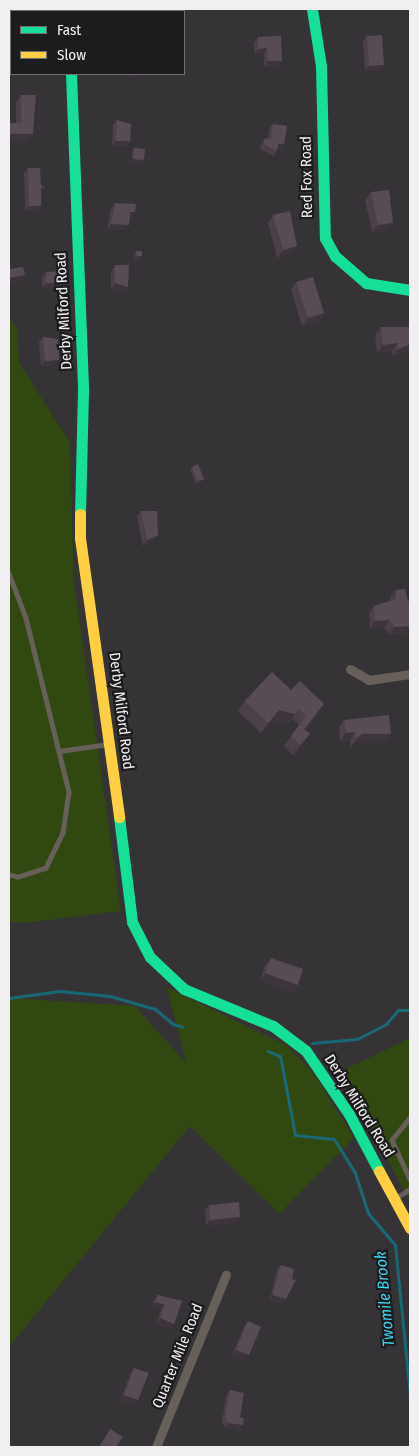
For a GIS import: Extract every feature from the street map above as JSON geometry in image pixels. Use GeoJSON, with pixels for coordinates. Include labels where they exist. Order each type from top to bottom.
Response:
{"type":"FeatureCollection","features":[{"type":"Feature","properties":{"kind":"main road","name":"Red Fox Road"},"geometry":{"type":"LineString","coordinates":[[312,9],[321,66],[325,238],[335,256],[366,283],[410,290]]}},
{"type":"Feature","properties":{"kind":"main road","name":"Derby Milford Road"},"geometry":{"type":"LineString","coordinates":[[71,75],[83,391],[80,538],[111,744],[127,902],[142,945],[184,989],[273,1026],[306,1051],[328,1079],[396,1198],[410,1228]]}},
{"type":"Feature","properties":{"kind":"street"},"geometry":{"type":"LineString","coordinates":[[350,669],[369,680],[410,674]]}},
{"type":"Feature","properties":{"kind":"street","name":"Quarter Mile Road"},"geometry":{"type":"LineString","coordinates":[[156,1447],[226,1275]]}},
{"type":"Feature","properties":{"kind":"lane"},"geometry":{"type":"LineString","coordinates":[[9,573],[26,618],[69,792],[62,833],[46,868],[18,877],[9,874]]}},
{"type":"Feature","properties":{"kind":"lane"},"geometry":{"type":"LineString","coordinates":[[59,751],[111,744]]}},
{"type":"Feature","properties":{"kind":"lane"},"geometry":{"type":"LineString","coordinates":[[410,1118],[392,1140],[410,1179]]}},
{"type":"Feature","properties":{"kind":"lane"},"geometry":{"type":"LineString","coordinates":[[396,1198],[410,1190]]}},
{"type":"Feature","properties":{"kind":"green space"},"geometry":{"type":"Polygon","coordinates":[[[9,318],[17,329],[19,363],[70,442],[74,583],[121,911],[24,923],[9,922],[9,318]]]}},
{"type":"Feature","properties":{"kind":"green space"},"geometry":{"type":"Polygon","coordinates":[[[166,987],[286,1045],[314,1074],[354,1138],[279,1214],[190,1126],[9,1347],[9,998],[135,1006],[187,1064],[166,987]]]}},
{"type":"Feature","properties":{"kind":"green space"},"geometry":{"type":"Polygon","coordinates":[[[410,1038],[410,1199],[409,1200],[341,1071],[410,1038]]]}},
{"type":"Feature","properties":{"kind":"building"},"geometry":{"type":"Polygon","coordinates":[[[382,35],[384,65],[369,66],[367,36],[382,35]]]}},
{"type":"Feature","properties":{"kind":"building"},"geometry":{"type":"Polygon","coordinates":[[[281,36],[282,61],[268,61],[267,48],[258,49],[258,37],[281,36]]]}},
{"type":"Feature","properties":{"kind":"building"},"geometry":{"type":"Polygon","coordinates":[[[21,95],[36,95],[33,134],[10,134],[10,123],[21,123],[21,95]]]}},
{"type":"Feature","properties":{"kind":"building"},"geometry":{"type":"Polygon","coordinates":[[[117,120],[131,124],[130,141],[116,141],[117,120]]]}},
{"type":"Feature","properties":{"kind":"building"},"geometry":{"type":"Polygon","coordinates":[[[273,124],[287,126],[284,144],[278,144],[277,151],[264,144],[265,138],[271,139],[273,124]]]}},
{"type":"Feature","properties":{"kind":"building"},"geometry":{"type":"Polygon","coordinates":[[[134,148],[145,149],[144,160],[133,159],[134,148]]]}},
{"type":"Feature","properties":{"kind":"building"},"geometry":{"type":"Polygon","coordinates":[[[28,168],[40,168],[41,185],[45,188],[41,188],[41,206],[29,206],[28,168]]]}},
{"type":"Feature","properties":{"kind":"building"},"geometry":{"type":"Polygon","coordinates":[[[389,190],[393,223],[378,225],[371,192],[389,190]]]}},
{"type":"Feature","properties":{"kind":"building"},"geometry":{"type":"Polygon","coordinates":[[[115,203],[136,204],[135,212],[130,212],[129,225],[111,224],[115,203]]]}},
{"type":"Feature","properties":{"kind":"building"},"geometry":{"type":"Polygon","coordinates":[[[290,211],[297,246],[283,250],[273,215],[290,211]]]}},
{"type":"Feature","properties":{"kind":"building"},"geometry":{"type":"Polygon","coordinates":[[[136,251],[142,251],[142,256],[137,256],[136,251]]]}},
{"type":"Feature","properties":{"kind":"building"},"geometry":{"type":"Polygon","coordinates":[[[115,265],[129,265],[128,287],[115,283],[115,265]]]}},
{"type":"Feature","properties":{"kind":"building"},"geometry":{"type":"Polygon","coordinates":[[[23,267],[25,275],[9,278],[9,269],[23,267]]]}},
{"type":"Feature","properties":{"kind":"building"},"geometry":{"type":"Polygon","coordinates":[[[64,271],[64,282],[46,283],[46,272],[64,271]]]}},
{"type":"Feature","properties":{"kind":"building"},"geometry":{"type":"Polygon","coordinates":[[[313,277],[324,313],[308,318],[296,282],[313,277]]]}},
{"type":"Feature","properties":{"kind":"building"},"geometry":{"type":"Polygon","coordinates":[[[381,327],[410,327],[410,344],[398,349],[398,343],[383,345],[381,327]]]}},
{"type":"Feature","properties":{"kind":"building"},"geometry":{"type":"Polygon","coordinates":[[[43,337],[58,339],[59,360],[45,361],[43,337]]]}},
{"type":"Feature","properties":{"kind":"building"},"geometry":{"type":"Polygon","coordinates":[[[198,464],[204,479],[198,481],[192,467],[198,464]]]}},
{"type":"Feature","properties":{"kind":"building"},"geometry":{"type":"Polygon","coordinates":[[[141,511],[157,511],[158,535],[147,540],[141,511]]]}},
{"type":"Feature","properties":{"kind":"building"},"geometry":{"type":"Polygon","coordinates":[[[405,589],[408,601],[410,601],[410,626],[395,627],[389,620],[375,621],[374,606],[396,599],[396,590],[405,589]]]}},
{"type":"Feature","properties":{"kind":"building"},"geometry":{"type":"Polygon","coordinates":[[[272,672],[291,690],[300,681],[324,704],[304,729],[310,734],[300,745],[291,736],[306,716],[299,709],[295,714],[279,710],[268,723],[245,701],[272,672]]]}},
{"type":"Feature","properties":{"kind":"building"},"geometry":{"type":"Polygon","coordinates":[[[389,715],[391,734],[362,734],[356,739],[355,732],[346,733],[344,720],[389,715]]]}},
{"type":"Feature","properties":{"kind":"building"},"geometry":{"type":"Polygon","coordinates":[[[271,958],[303,969],[298,985],[265,973],[271,958]]]}},
{"type":"Feature","properties":{"kind":"building"},"geometry":{"type":"Polygon","coordinates":[[[239,1202],[240,1217],[210,1220],[209,1205],[239,1202]]]}},
{"type":"Feature","properties":{"kind":"building"},"geometry":{"type":"Polygon","coordinates":[[[281,1265],[294,1269],[292,1279],[296,1280],[286,1299],[273,1295],[281,1265]]]}},
{"type":"Feature","properties":{"kind":"building"},"geometry":{"type":"Polygon","coordinates":[[[158,1295],[182,1301],[174,1324],[160,1318],[165,1305],[155,1302],[158,1295]]]}},
{"type":"Feature","properties":{"kind":"building"},"geometry":{"type":"Polygon","coordinates":[[[248,1321],[261,1327],[249,1355],[236,1350],[248,1321]]]}},
{"type":"Feature","properties":{"kind":"building"},"geometry":{"type":"Polygon","coordinates":[[[134,1368],[149,1373],[138,1400],[124,1395],[134,1368]]]}},
{"type":"Feature","properties":{"kind":"building"},"geometry":{"type":"Polygon","coordinates":[[[230,1390],[244,1393],[240,1417],[244,1418],[243,1425],[229,1423],[225,1417],[230,1390]]]}},
{"type":"Feature","properties":{"kind":"building"},"geometry":{"type":"Polygon","coordinates":[[[110,1429],[123,1437],[116,1447],[99,1447],[110,1429]]]}},
{"type":"Feature","properties":{"kind":"waterway","name":"Twomile Brook"},"geometry":{"type":"LineString","coordinates":[[9,998],[60,991],[110,996],[155,1009],[173,1024],[183,1027]]}},
{"type":"Feature","properties":{"kind":"waterway"},"geometry":{"type":"LineString","coordinates":[[312,1043],[357,1039],[386,1024],[398,1010],[410,1010]]}},
{"type":"Feature","properties":{"kind":"waterway","name":"Twomile Brook"},"geometry":{"type":"LineString","coordinates":[[268,1051],[280,1056],[295,1135],[334,1139],[355,1173],[368,1213],[395,1245],[410,1394]]}},
{"type":"Feature","properties":{"kind":"traffic: fast"},"geometry":{"type":"LineString","coordinates":[[312,9],[321,66],[325,238],[335,256],[366,283],[410,290]]}},
{"type":"Feature","properties":{"kind":"traffic: fast"},"geometry":{"type":"LineString","coordinates":[[71,75],[83,391],[80,514]]}},
{"type":"Feature","properties":{"kind":"traffic: fast"},"geometry":{"type":"LineString","coordinates":[[119,817],[132,922],[150,957],[184,989],[273,1026],[306,1051],[349,1114],[379,1171]]}},
{"type":"Feature","properties":{"kind":"traffic: slow"},"geometry":{"type":"LineString","coordinates":[[80,514],[80,538],[119,817]]}},
{"type":"Feature","properties":{"kind":"traffic: slow"},"geometry":{"type":"LineString","coordinates":[[379,1171],[410,1228]]}}]}
